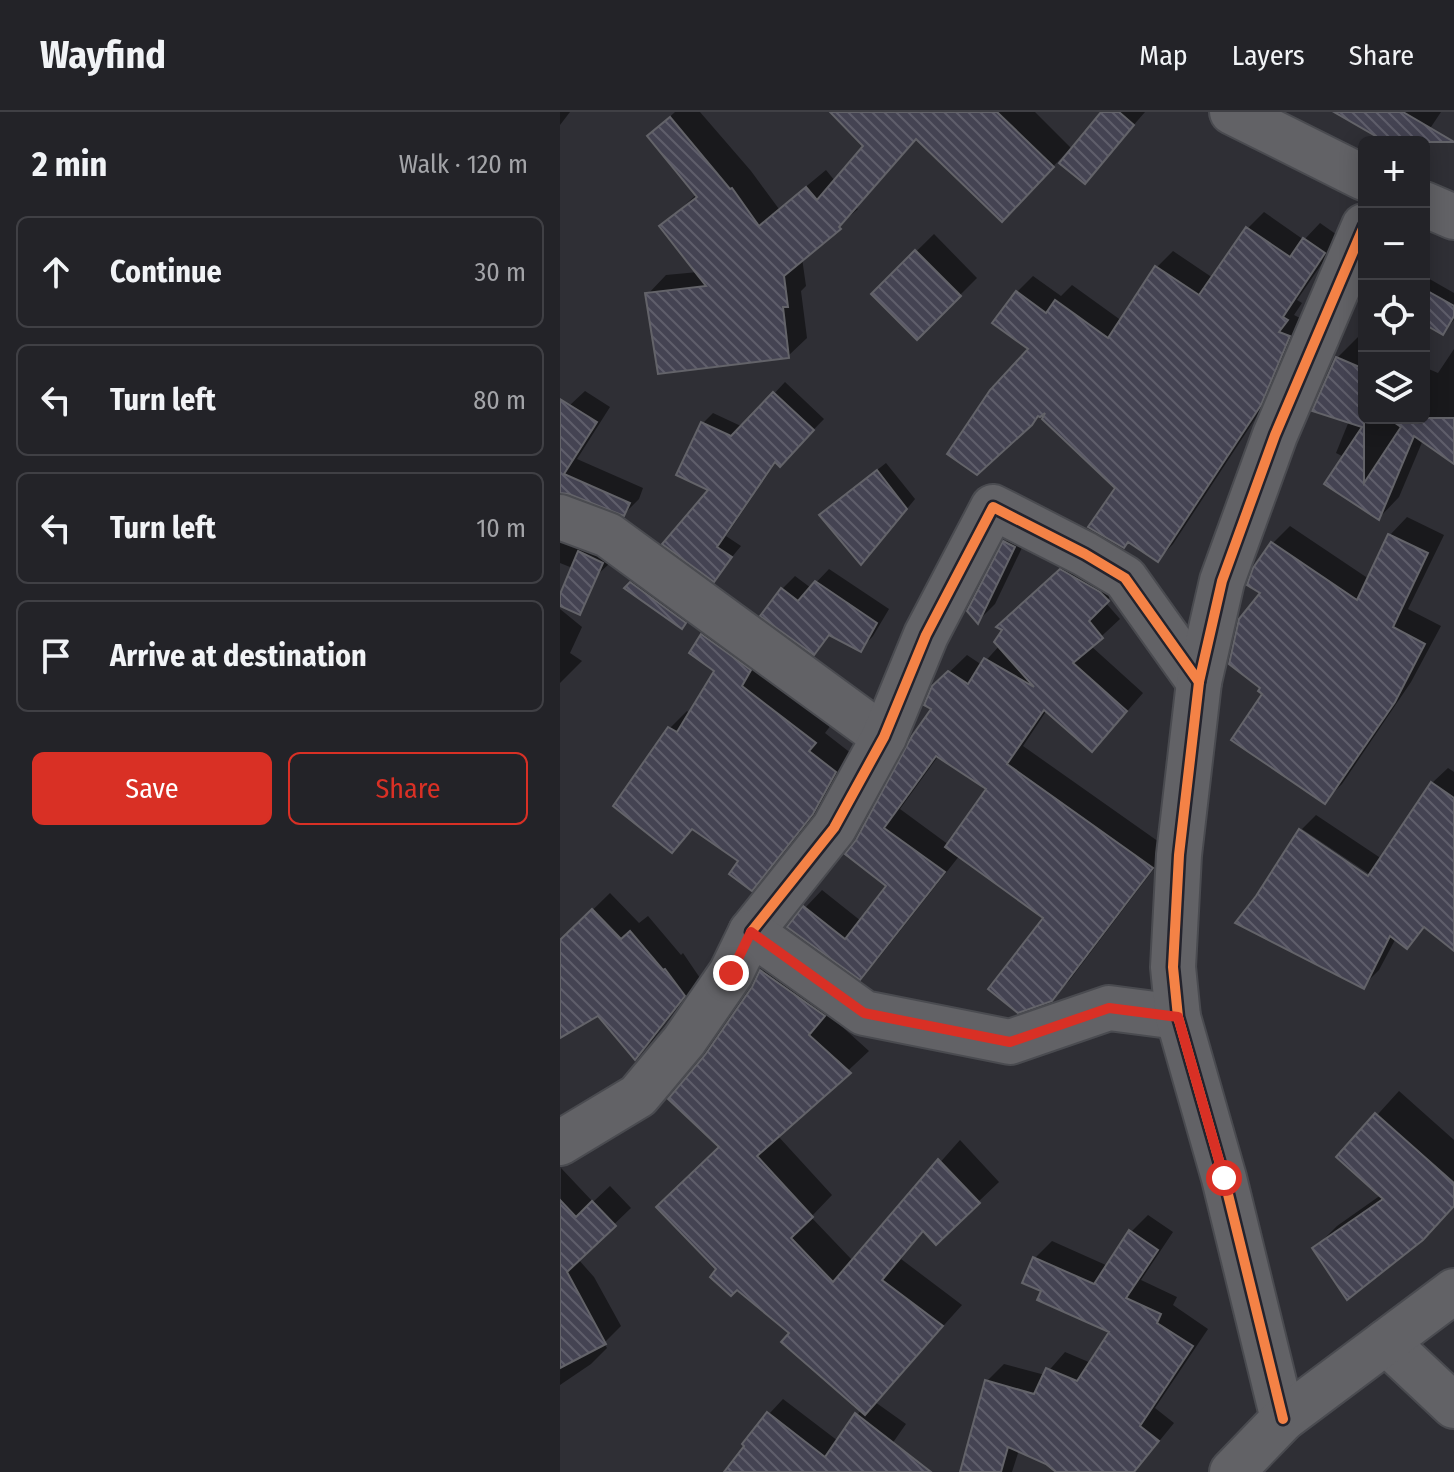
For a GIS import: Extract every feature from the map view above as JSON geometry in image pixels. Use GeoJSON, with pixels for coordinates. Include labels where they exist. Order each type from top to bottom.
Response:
{"type":"FeatureCollection","features":[{"type":"Feature","properties":{"kind":"street"},"geometry":{"type":"LineString","coordinates":[[1232,112],[1358,175]]}},
{"type":"Feature","properties":{"kind":"street"},"geometry":{"type":"LineString","coordinates":[[1430,207],[1454,217]]}},
{"type":"Feature","properties":{"kind":"street"},"geometry":{"type":"LineString","coordinates":[[1283,1419],[1224,1178],[1178,1017],[1173,967],[1179,855],[1199,682],[1222,581],[1275,435],[1358,240]]}},
{"type":"Feature","properties":{"kind":"street"},"geometry":{"type":"LineString","coordinates":[[560,1143],[638,1096],[684,1041],[731,973],[751,932],[834,828],[884,737],[926,635],[993,507],[1125,578],[1199,682]]}},
{"type":"Feature","properties":{"kind":"street"},"geometry":{"type":"LineString","coordinates":[[560,517],[608,535],[884,737]]}},
{"type":"Feature","properties":{"kind":"street"},"geometry":{"type":"LineString","coordinates":[[751,932],[864,1013],[1010,1042],[1109,1008],[1178,1017]]}},
{"type":"Feature","properties":{"kind":"street"},"geometry":{"type":"LineString","coordinates":[[1232,1472],[1283,1419],[1454,1291]]}},
{"type":"Feature","properties":{"kind":"street"},"geometry":{"type":"LineString","coordinates":[[1386,1342],[1454,1406]]}},
{"type":"Feature","properties":{"kind":"building"},"geometry":{"type":"Polygon","coordinates":[[[830,112],[997,112],[1054,167],[1002,222],[916,139],[839,227],[841,229],[784,276],[788,307],[783,307],[789,358],[658,374],[645,293],[706,286],[659,226],[697,197],[647,136],[670,117],[732,188],[759,226],[806,187],[817,200],[863,146],[830,112]]]}},
{"type":"Feature","properties":{"kind":"building"},"geometry":{"type":"Polygon","coordinates":[[[1101,112],[1119,112],[1134,125],[1085,184],[1059,163],[1101,112]]]}},
{"type":"Feature","properties":{"kind":"building"},"geometry":{"type":"Polygon","coordinates":[[[1334,112],[1403,112],[1454,142],[1430,142],[1430,136],[1376,136],[1334,112]]]}},
{"type":"Feature","properties":{"kind":"building"},"geometry":{"type":"Polygon","coordinates":[[[1246,227],[1290,257],[1303,238],[1325,253],[1283,317],[1288,320],[1279,332],[1290,336],[1261,405],[1158,562],[1128,542],[1124,548],[1088,527],[1115,488],[1042,419],[1045,413],[1038,416],[977,475],[947,454],[990,390],[1028,349],[992,323],[1016,291],[1046,313],[1055,300],[1108,338],[1155,266],[1199,295],[1246,227]]]}},
{"type":"Feature","properties":{"kind":"building"},"geometry":{"type":"Polygon","coordinates":[[[915,250],[961,296],[917,340],[871,294],[915,250]]]}},
{"type":"Feature","properties":{"kind":"building"},"geometry":{"type":"Polygon","coordinates":[[[1430,292],[1454,306],[1454,316],[1443,335],[1430,327],[1430,292]]]}},
{"type":"Feature","properties":{"kind":"building"},"geometry":{"type":"Polygon","coordinates":[[[1336,357],[1358,366],[1358,424],[1364,424],[1364,483],[1401,427],[1397,424],[1430,424],[1430,418],[1454,418],[1454,464],[1414,436],[1379,520],[1324,484],[1362,427],[1312,411],[1336,357]]]}},
{"type":"Feature","properties":{"kind":"building"},"geometry":{"type":"Polygon","coordinates":[[[773,392],[814,430],[780,467],[775,462],[717,547],[732,557],[714,582],[662,544],[708,490],[676,475],[701,422],[731,436],[773,392]]]}},
{"type":"Feature","properties":{"kind":"building"},"geometry":{"type":"Polygon","coordinates":[[[560,399],[597,422],[564,474],[630,503],[624,516],[560,493],[560,399]]]}},
{"type":"Feature","properties":{"kind":"building"},"geometry":{"type":"Polygon","coordinates":[[[877,470],[907,509],[861,565],[819,515],[877,470]]]}},
{"type":"Feature","properties":{"kind":"building"},"geometry":{"type":"Polygon","coordinates":[[[1388,534],[1428,553],[1393,627],[1425,644],[1395,702],[1325,804],[1231,740],[1262,694],[1258,691],[1260,688],[1229,664],[1239,619],[1260,593],[1247,585],[1253,568],[1271,542],[1357,600],[1388,534]]]}},
{"type":"Feature","properties":{"kind":"building"},"geometry":{"type":"Polygon","coordinates":[[[1003,541],[1015,547],[978,624],[967,611],[1003,541]]]}},
{"type":"Feature","properties":{"kind":"building"},"geometry":{"type":"Polygon","coordinates":[[[578,551],[603,563],[580,615],[560,606],[560,594],[578,551]]]}},
{"type":"Feature","properties":{"kind":"building"},"geometry":{"type":"Polygon","coordinates":[[[1060,569],[1100,592],[1109,601],[1089,621],[1103,638],[1073,663],[1127,711],[1092,752],[1044,710],[1007,764],[1153,868],[1052,1001],[1018,1013],[988,989],[1043,918],[945,847],[986,789],[936,756],[884,828],[945,872],[860,980],[787,927],[803,906],[845,939],[886,886],[845,854],[856,840],[912,736],[931,709],[924,705],[932,686],[948,671],[968,684],[984,658],[1034,687],[994,642],[1002,630],[996,627],[1060,569]]]}},
{"type":"Feature","properties":{"kind":"building"},"geometry":{"type":"Polygon","coordinates":[[[815,581],[877,623],[861,652],[829,635],[814,655],[760,616],[781,588],[798,601],[815,581]]]}},
{"type":"Feature","properties":{"kind":"building"},"geometry":{"type":"Polygon","coordinates":[[[630,582],[686,623],[682,629],[624,588],[630,582]]]}},
{"type":"Feature","properties":{"kind":"building"},"geometry":{"type":"Polygon","coordinates":[[[701,634],[751,670],[742,686],[816,743],[809,751],[836,772],[813,814],[752,891],[729,874],[738,861],[692,829],[672,853],[613,806],[668,727],[677,732],[714,671],[689,653],[701,634]]]}},
{"type":"Feature","properties":{"kind":"building"},"geometry":{"type":"Polygon","coordinates":[[[1431,782],[1454,798],[1454,951],[1424,927],[1407,949],[1390,936],[1364,989],[1235,923],[1299,829],[1368,876],[1431,782]]]}},
{"type":"Feature","properties":{"kind":"building"},"geometry":{"type":"Polygon","coordinates":[[[592,909],[621,939],[630,931],[685,996],[635,1060],[598,1016],[560,1038],[560,940],[592,909]]]}},
{"type":"Feature","properties":{"kind":"building"},"geometry":{"type":"Polygon","coordinates":[[[760,970],[825,1016],[809,1035],[851,1073],[757,1156],[813,1217],[791,1238],[833,1282],[938,1159],[980,1203],[936,1245],[923,1231],[882,1280],[943,1326],[865,1415],[781,1342],[789,1333],[737,1290],[731,1296],[710,1277],[716,1269],[656,1207],[719,1147],[668,1099],[705,1055],[752,987],[760,970]]]}},
{"type":"Feature","properties":{"kind":"building"},"geometry":{"type":"Polygon","coordinates":[[[1375,1113],[1454,1183],[1454,1206],[1423,1240],[1347,1300],[1312,1248],[1383,1199],[1336,1157],[1375,1113]]]}},
{"type":"Feature","properties":{"kind":"building"},"geometry":{"type":"Polygon","coordinates":[[[560,1200],[576,1217],[592,1201],[616,1226],[567,1272],[606,1344],[560,1368],[560,1200]]]}},
{"type":"Feature","properties":{"kind":"building"},"geometry":{"type":"Polygon","coordinates":[[[1129,1230],[1158,1250],[1126,1298],[1161,1314],[1157,1323],[1193,1346],[1140,1426],[1159,1441],[1134,1472],[1056,1472],[1046,1464],[1008,1447],[1001,1472],[960,1472],[985,1380],[1034,1394],[1046,1368],[1077,1381],[1109,1332],[1037,1300],[1041,1291],[1022,1283],[1033,1257],[1094,1284],[1129,1230]]]}},
{"type":"Feature","properties":{"kind":"building"},"geometry":{"type":"Polygon","coordinates":[[[767,1412],[825,1457],[855,1413],[931,1472],[724,1472],[767,1412]]]}},
{"type":"Feature","properties":{"kind":"cycle path"},"geometry":{"type":"LineString","coordinates":[[1283,1419],[1224,1178],[1178,1017],[1173,967],[1179,855],[1199,682],[1222,581],[1275,435],[1358,240]]}},
{"type":"Feature","properties":{"kind":"cycle path"},"geometry":{"type":"LineString","coordinates":[[751,932],[834,828],[884,737],[926,635],[993,507],[1125,578],[1199,682]]}},
{"type":"Feature","properties":{"kind":"route"},"geometry":{"type":"LineString","coordinates":[[731,973],[751,932],[864,1013],[1010,1042],[1109,1008],[1178,1017],[1224,1178]]}}]}
